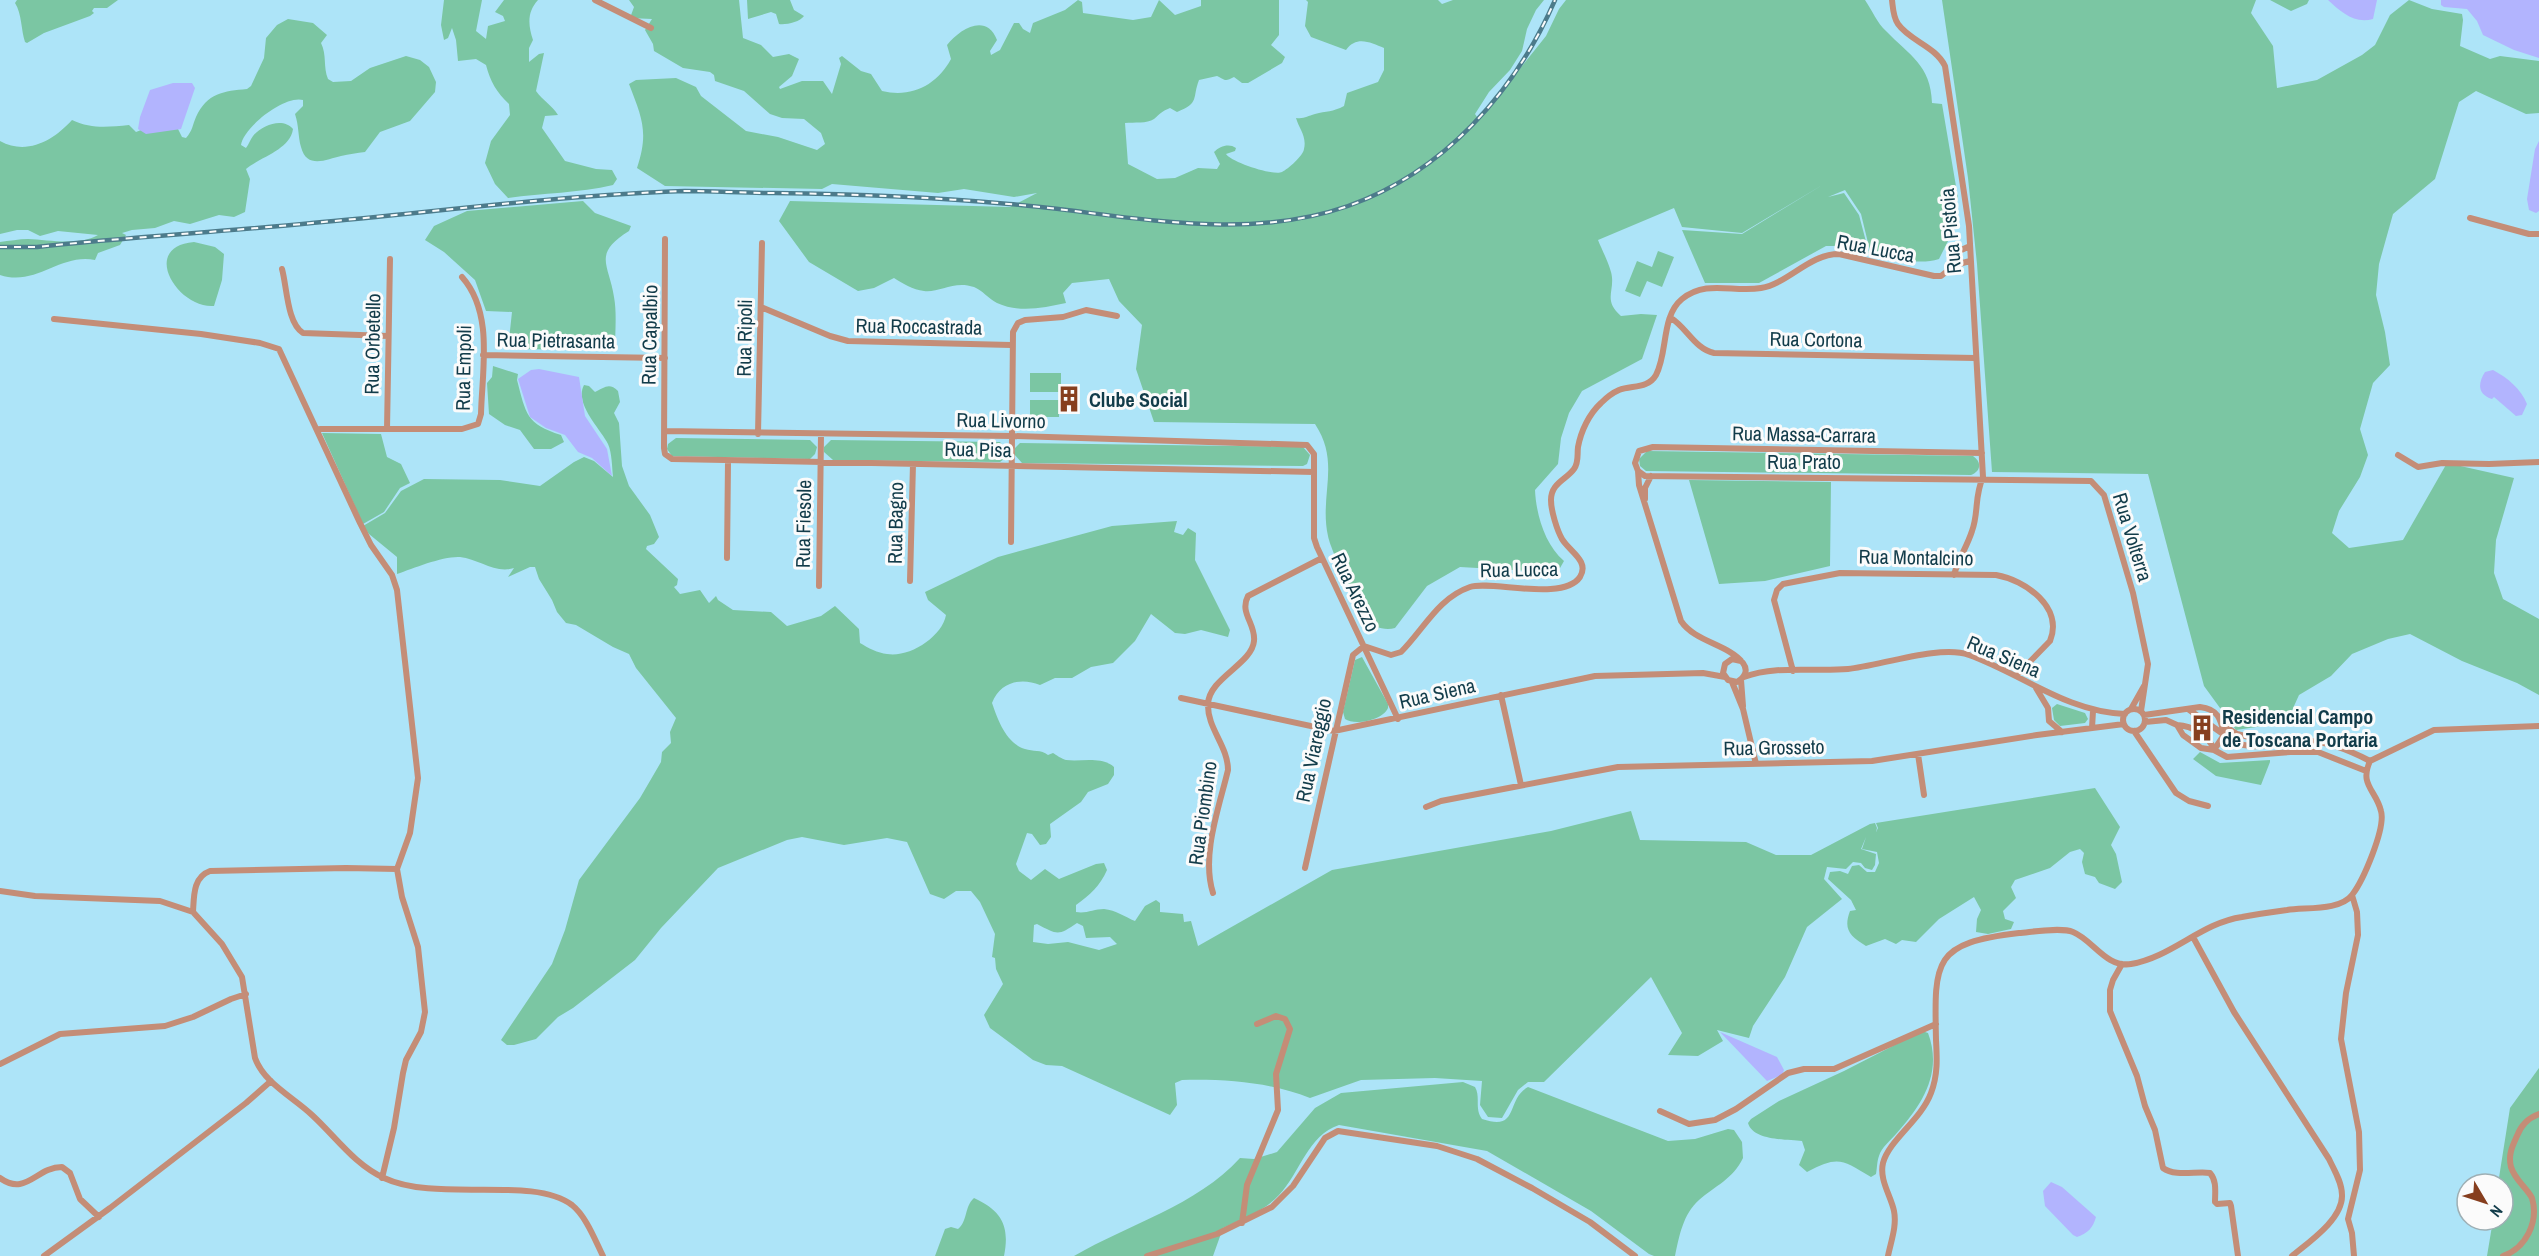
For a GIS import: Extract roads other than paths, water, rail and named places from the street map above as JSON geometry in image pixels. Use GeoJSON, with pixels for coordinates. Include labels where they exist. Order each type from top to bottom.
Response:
{"type":"FeatureCollection","features":[{"type":"Feature","properties":{"kind":"street"},"geometry":{"type":"LineString","coordinates":[[595,0],[651,28]]}},
{"type":"Feature","properties":{"kind":"street","name":"Rua Pistoia"},"geometry":{"type":"LineString","coordinates":[[1892,0],[1895,17],[1900,26],[1939,56],[1945,66],[1969,226],[1983,477],[1976,492],[1976,519],[1956,564],[1954,575]]}},
{"type":"Feature","properties":{"kind":"street"},"geometry":{"type":"LineString","coordinates":[[2470,218],[2529,234],[2539,234]]}},
{"type":"Feature","properties":{"kind":"street","name":"Rua Capalbio"},"geometry":{"type":"LineString","coordinates":[[664,431],[665,239]]}},
{"type":"Feature","properties":{"kind":"street","name":"Rua Ripoli"},"geometry":{"type":"LineString","coordinates":[[758,434],[762,243]]}},
{"type":"Feature","properties":{"kind":"street"},"geometry":{"type":"LineString","coordinates":[[1946,272],[1951,258],[1957,252],[1970,246]]}},
{"type":"Feature","properties":{"kind":"street","name":"Rua Lucca"},"geometry":{"type":"LineString","coordinates":[[1365,646],[1391,655],[1401,651],[1445,600],[1470,587],[1545,589],[1568,585],[1579,578],[1583,569],[1581,561],[1562,539],[1552,509],[1553,491],[1559,481],[1576,466],[1583,431],[1599,405],[1621,389],[1647,384],[1656,374],[1671,318],[1680,300],[1694,291],[1712,286],[1760,288],[1776,284],[1827,255],[1839,254],[1931,276],[1941,276],[1955,265],[1970,261]]}},
{"type":"Feature","properties":{"kind":"street","name":"Rua Orbetello"},"geometry":{"type":"LineString","coordinates":[[387,429],[390,259]]}},
{"type":"Feature","properties":{"kind":"street"},"geometry":{"type":"LineString","coordinates":[[282,269],[292,319],[298,331],[308,334],[388,336]]}},
{"type":"Feature","properties":{"kind":"street","name":"Rua Empoli"},"geometry":{"type":"LineString","coordinates":[[387,429],[462,429],[478,424],[481,414],[482,317],[469,285],[462,277]]}},
{"type":"Feature","properties":{"kind":"street","name":"Rua Roccastrada"},"geometry":{"type":"LineString","coordinates":[[761,307],[830,336],[848,341],[1011,345]]}},
{"type":"Feature","properties":{"kind":"street"},"geometry":{"type":"LineString","coordinates":[[1011,542],[1011,345],[1015,327],[1024,320],[1063,317],[1086,310],[1117,316]]}},
{"type":"Feature","properties":{"kind":"street","name":"Rua Cortona"},"geometry":{"type":"LineString","coordinates":[[1671,318],[1680,323],[1705,351],[1714,353],[1975,358]]}},
{"type":"Feature","properties":{"kind":"street"},"geometry":{"type":"LineString","coordinates":[[54,319],[201,334],[266,344],[282,352],[360,523],[395,582],[418,777],[410,832],[397,869],[402,897],[418,947],[425,1012],[421,1032],[404,1066],[394,1128],[382,1178]]}},
{"type":"Feature","properties":{"kind":"street","name":"Rua Pietrasanta"},"geometry":{"type":"LineString","coordinates":[[483,356],[665,358]]}},
{"type":"Feature","properties":{"kind":"street"},"geometry":{"type":"LineString","coordinates":[[320,429],[387,429]]}},
{"type":"Feature","properties":{"kind":"street","name":"Rua Livorno"},"geometry":{"type":"LineString","coordinates":[[664,431],[1012,436],[1303,444],[1310,447],[1314,454],[1314,472]]}},
{"type":"Feature","properties":{"kind":"street","name":"Rua Pisa"},"geometry":{"type":"LineString","coordinates":[[664,431],[664,448],[669,458],[676,460],[1314,472]]}},
{"type":"Feature","properties":{"kind":"street","name":"Rua Fiesole"},"geometry":{"type":"LineString","coordinates":[[819,586],[821,435]]}},
{"type":"Feature","properties":{"kind":"street","name":"Rua Massa-Carrara"},"geometry":{"type":"LineString","coordinates":[[1638,471],[1635,462],[1640,450],[1653,447],[1982,453]]}},
{"type":"Feature","properties":{"kind":"street"},"geometry":{"type":"LineString","coordinates":[[2398,455],[2418,467],[2442,463],[2539,462]]}},
{"type":"Feature","properties":{"kind":"street"},"geometry":{"type":"LineString","coordinates":[[727,558],[728,462]]}},
{"type":"Feature","properties":{"kind":"street","name":"Rua Bagno"},"geometry":{"type":"LineString","coordinates":[[910,581],[913,464]]}},
{"type":"Feature","properties":{"kind":"street","name":"Rua Prato"},"geometry":{"type":"LineString","coordinates":[[1638,471],[1651,477],[1981,481]]}},
{"type":"Feature","properties":{"kind":"street","name":"Rua Siena"},"geometry":{"type":"LineString","coordinates":[[1638,471],[1639,486],[1681,621],[1690,631],[1760,671]]}},
{"type":"Feature","properties":{"kind":"street","name":"Rua Arezzo"},"geometry":{"type":"LineString","coordinates":[[1314,472],[1314,538],[1398,718]]}},
{"type":"Feature","properties":{"kind":"street"},"geometry":{"type":"LineString","coordinates":[[1645,500],[1645,488],[1651,477]]}},
{"type":"Feature","properties":{"kind":"street","name":"Rua Volterra"},"geometry":{"type":"LineString","coordinates":[[1981,481],[2091,481],[2101,489],[2133,593],[2148,664],[2143,719]]}},
{"type":"Feature","properties":{"kind":"street"},"geometry":{"type":"LineString","coordinates":[[1208,704],[1215,688],[1251,650],[1254,640],[1245,610],[1248,596],[1322,558]]}},
{"type":"Feature","properties":{"kind":"street","name":"Rua Montalcino"},"geometry":{"type":"LineString","coordinates":[[1793,671],[1774,600],[1777,590],[1783,584],[1840,573],[1996,575],[2012,579],[2025,586],[2049,608],[2053,634],[2050,641],[2016,676]]}},
{"type":"Feature","properties":{"kind":"street","name":"Rua Viareggio"},"geometry":{"type":"LineString","coordinates":[[1305,868],[1350,661],[1356,651],[1365,646]]}},
{"type":"Feature","properties":{"kind":"street"},"geometry":{"type":"LineString","coordinates":[[1717,647],[1723,656],[1725,677],[1732,682],[1743,709],[1756,764]]}},
{"type":"Feature","properties":{"kind":"street","name":"Rua Siena"},"geometry":{"type":"LineString","coordinates":[[1742,678],[1760,671],[1849,669],[1950,652],[1969,655],[2061,699],[2093,711],[2128,712],[2143,719]]}},
{"type":"Feature","properties":{"kind":"street"},"geometry":{"type":"LineString","coordinates":[[1724,665],[1732,659],[1742,662],[1746,671],[1742,678],[1743,709]]}},
{"type":"Feature","properties":{"kind":"street","name":"Rua Siena"},"geometry":{"type":"LineString","coordinates":[[1702,673],[1724,665]]}},
{"type":"Feature","properties":{"kind":"street","name":"Rua Siena"},"geometry":{"type":"LineString","coordinates":[[1181,698],[1334,731],[1595,676],[1702,673],[1725,677]]}},
{"type":"Feature","properties":{"kind":"street"},"geometry":{"type":"LineString","coordinates":[[1732,682],[1742,678]]}},
{"type":"Feature","properties":{"kind":"street"},"geometry":{"type":"LineString","coordinates":[[2147,680],[2128,712],[2124,724],[2134,731],[2147,748],[2176,793],[2189,801],[2208,806]]}},
{"type":"Feature","properties":{"kind":"street"},"geometry":{"type":"LineString","coordinates":[[2035,687],[2048,708],[2049,721],[2043,732],[2037,735]]}},
{"type":"Feature","properties":{"kind":"street"},"geometry":{"type":"LineString","coordinates":[[1501,695],[1521,785]]}},
{"type":"Feature","properties":{"kind":"street"},"geometry":{"type":"LineString","coordinates":[[2048,708],[2050,703],[2061,699]]}},
{"type":"Feature","properties":{"kind":"street","name":"Rua Piombino"},"geometry":{"type":"LineString","coordinates":[[1208,704],[1213,726],[1228,759],[1228,770],[1210,850],[1210,883],[1213,893]]}},
{"type":"Feature","properties":{"kind":"street"},"geometry":{"type":"LineString","coordinates":[[2134,731],[2143,719],[2188,709],[2208,708],[2217,714],[2223,725],[2224,734],[2214,750]]}},
{"type":"Feature","properties":{"kind":"street"},"geometry":{"type":"LineString","coordinates":[[2188,709],[2234,742],[2249,746],[2290,742],[2321,743],[2347,750],[2370,761]]}},
{"type":"Feature","properties":{"kind":"street"},"geometry":{"type":"LineString","coordinates":[[2092,728],[2093,711]]}},
{"type":"Feature","properties":{"kind":"street"},"geometry":{"type":"LineString","coordinates":[[2143,719],[2166,720],[2177,725],[2188,726],[2208,738],[2214,750]]}},
{"type":"Feature","properties":{"kind":"street"},"geometry":{"type":"LineString","coordinates":[[2143,719],[2147,748]]}},
{"type":"Feature","properties":{"kind":"street"},"geometry":{"type":"LineString","coordinates":[[2049,721],[2062,732]]}},
{"type":"Feature","properties":{"kind":"street","name":"Rua Grosseto"},"geometry":{"type":"LineString","coordinates":[[1426,807],[1442,801],[1618,766],[1872,761],[2124,724]]}},
{"type":"Feature","properties":{"kind":"street"},"geometry":{"type":"LineString","coordinates":[[2177,725],[2183,735],[2192,742],[2205,750],[2214,750],[2227,757],[2290,752],[2318,753],[2366,771]]}},
{"type":"Feature","properties":{"kind":"street"},"geometry":{"type":"LineString","coordinates":[[2223,725],[2243,736],[2279,743]]}},
{"type":"Feature","properties":{"kind":"street"},"geometry":{"type":"LineString","coordinates":[[1888,1256],[1895,1219],[1883,1178],[1882,1164],[1889,1151],[1924,1111],[1932,1092],[1937,1072],[1937,974],[1950,953],[1979,939],[2069,930],[2112,961],[2122,964],[2154,958],[2212,925],[2231,918],[2290,909],[2323,908],[2349,899],[2361,882],[2379,834],[2381,811],[2366,783],[2366,771],[2370,761],[2434,730],[2539,726]]}},
{"type":"Feature","properties":{"kind":"street"},"geometry":{"type":"LineString","coordinates":[[2290,742],[2290,752]]}},
{"type":"Feature","properties":{"kind":"street"},"geometry":{"type":"LineString","coordinates":[[2318,753],[2321,743]]}},
{"type":"Feature","properties":{"kind":"street"},"geometry":{"type":"LineString","coordinates":[[1918,754],[1924,795]]}},
{"type":"Feature","properties":{"kind":"street"},"geometry":{"type":"LineString","coordinates":[[193,912],[196,883],[202,875],[210,871],[397,869]]}},
{"type":"Feature","properties":{"kind":"street"},"geometry":{"type":"LineString","coordinates":[[0,891],[35,896],[160,901],[193,912],[207,925],[235,963],[242,977],[258,1067],[271,1081],[320,1122],[356,1160],[382,1178],[413,1187],[531,1192],[556,1197],[574,1207],[603,1256]]}},
{"type":"Feature","properties":{"kind":"street"},"geometry":{"type":"LineString","coordinates":[[2352,895],[2357,912],[2358,935],[2346,993],[2341,1039],[2360,1132],[2360,1170],[2348,1219],[2354,1256]]}},
{"type":"Feature","properties":{"kind":"street"},"geometry":{"type":"LineString","coordinates":[[2193,937],[2235,1012],[2329,1159],[2341,1185],[2343,1197],[2332,1219],[2292,1256]]}},
{"type":"Feature","properties":{"kind":"street"},"geometry":{"type":"LineString","coordinates":[[2122,964],[2110,990],[2110,1011],[2137,1076],[2145,1106],[2155,1130],[2163,1168],[2172,1173],[2197,1171],[2210,1173],[2213,1176],[2215,1202],[2231,1206],[2238,1256]]}},
{"type":"Feature","properties":{"kind":"street"},"geometry":{"type":"LineString","coordinates":[[0,1064],[60,1034],[165,1026],[193,1017],[246,994]]}},
{"type":"Feature","properties":{"kind":"street"},"geometry":{"type":"LineString","coordinates":[[1242,1223],[1247,1185],[1278,1110],[1276,1074],[1290,1029],[1285,1019],[1276,1016],[1257,1024]]}},
{"type":"Feature","properties":{"kind":"street"},"geometry":{"type":"LineString","coordinates":[[1660,1111],[1689,1124],[1715,1120],[1736,1109],[1788,1073],[1804,1069],[1834,1069],[1936,1024]]}},
{"type":"Feature","properties":{"kind":"street"},"geometry":{"type":"LineString","coordinates":[[44,1256],[99,1217],[271,1081]]}},
{"type":"Feature","properties":{"kind":"street"},"geometry":{"type":"LineString","coordinates":[[2503,1256],[2525,1243],[2535,1229],[2536,1213],[2533,1199],[2512,1169],[2510,1149],[2525,1122],[2539,1114]]}},
{"type":"Feature","properties":{"kind":"street"},"geometry":{"type":"LineString","coordinates":[[1147,1256],[1183,1246],[1242,1223],[1279,1202],[1293,1186],[1325,1138],[1338,1131],[1437,1146],[1476,1159],[1590,1222],[1635,1256]]}},
{"type":"Feature","properties":{"kind":"street"},"geometry":{"type":"LineString","coordinates":[[0,1178],[12,1185],[20,1185],[48,1169],[62,1167],[70,1173],[80,1199],[99,1217]]}},
{"type":"Feature","properties":{"kind":"water"},"geometry":{"type":"Polygon","coordinates":[[[2328,0],[2377,0],[2373,19],[2360,20],[2348,16],[2328,0]]]}},
{"type":"Feature","properties":{"kind":"water"},"geometry":{"type":"Polygon","coordinates":[[[2441,0],[2539,0],[2539,58],[2514,50],[2483,35],[2477,21],[2467,9],[2444,7],[2441,5],[2441,0]]]}},
{"type":"Feature","properties":{"kind":"water"},"geometry":{"type":"Polygon","coordinates":[[[173,83],[192,83],[195,88],[181,129],[146,134],[138,129],[150,90],[173,83]]]}},
{"type":"Feature","properties":{"kind":"water"},"geometry":{"type":"Polygon","coordinates":[[[2539,141],[2539,211],[2536,213],[2529,210],[2527,199],[2535,149],[2539,141]]]}},
{"type":"Feature","properties":{"kind":"water"},"geometry":{"type":"Polygon","coordinates":[[[539,369],[579,377],[585,416],[607,449],[612,476],[592,458],[578,452],[565,435],[546,428],[530,417],[518,379],[531,370],[539,369]]]}},
{"type":"Feature","properties":{"kind":"water"},"geometry":{"type":"Polygon","coordinates":[[[2493,370],[2509,380],[2521,393],[2527,404],[2522,415],[2516,416],[2494,397],[2492,399],[2487,397],[2481,391],[2480,384],[2485,372],[2493,370]]]}},
{"type":"Feature","properties":{"kind":"water"},"geometry":{"type":"Polygon","coordinates":[[[1720,1032],[1777,1057],[1784,1070],[1782,1075],[1767,1081],[1720,1032]]]}},
{"type":"Feature","properties":{"kind":"water"},"geometry":{"type":"Polygon","coordinates":[[[2051,1182],[2062,1187],[2096,1217],[2087,1232],[2077,1237],[2073,1235],[2045,1206],[2043,1191],[2051,1182]]]}},
{"type":"Feature","properties":{"kind":"railway"},"geometry":{"type":"LineString","coordinates":[[0,247],[37,247],[545,200],[685,191],[950,199],[1179,223],[1265,223],[1307,217],[1348,206],[1383,191],[1415,172],[1445,150],[1497,97],[1539,34],[1555,0]]}},
{"type":"Feature","properties":{"kind":"place","name":"Clube Social"},"geometry":{"type":"Point","coordinates":[1069,399]}},
{"type":"Feature","properties":{"kind":"place","name":"Residencial Campo de Toscana Portaria"},"geometry":{"type":"Point","coordinates":[2202,728]}}]}
